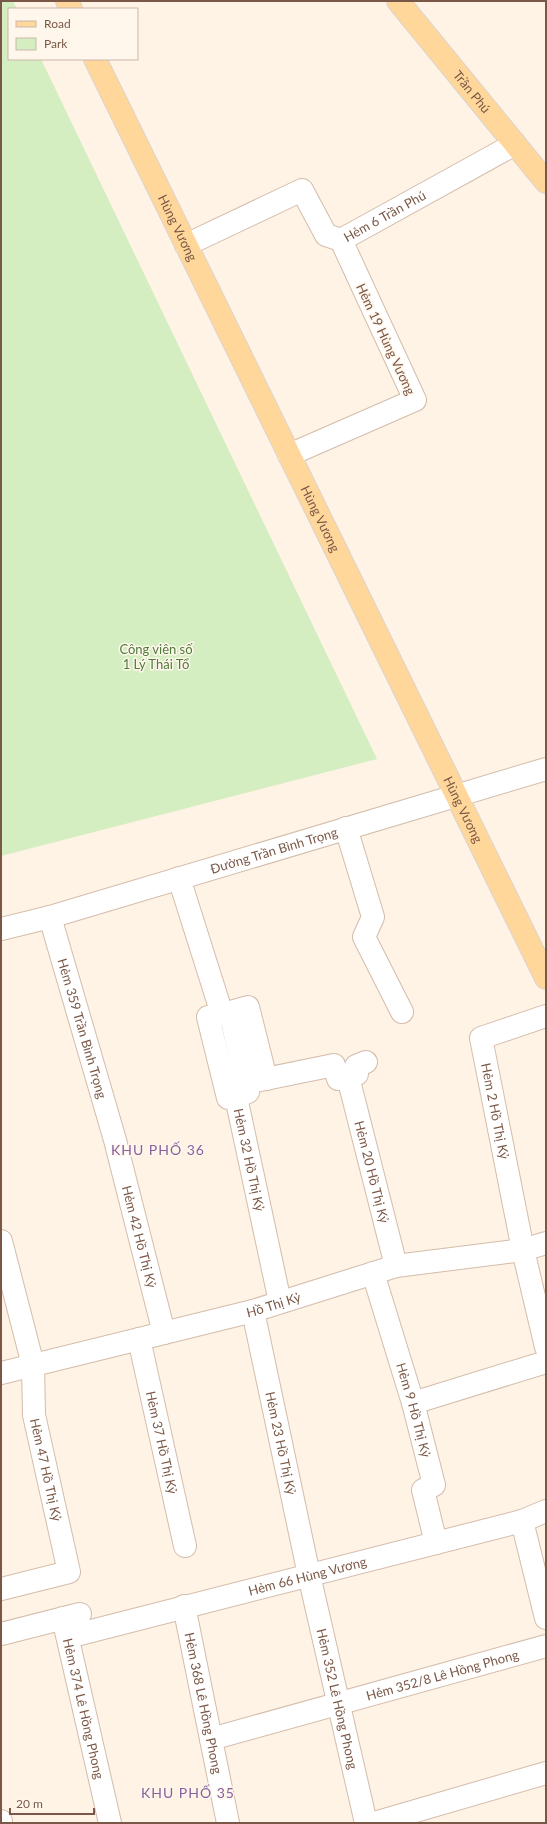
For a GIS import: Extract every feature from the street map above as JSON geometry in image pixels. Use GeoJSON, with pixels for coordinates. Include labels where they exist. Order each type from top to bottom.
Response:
{"type":"FeatureCollection","features":[{"type":"Feature","properties":{"kind":"main road","name":"Trần Phú"},"geometry":{"type":"LineString","coordinates":[[398,1],[546,182]]}},
{"type":"Feature","properties":{"kind":"main road","name":"Hùng Vương"},"geometry":{"type":"LineString","coordinates":[[95,60],[546,978]]}},
{"type":"Feature","properties":{"kind":"street","name":"Hẻm 6 Trần Phú"},"geometry":{"type":"LineString","coordinates":[[186,244],[302,190],[326,235],[340,240],[354,234],[515,144]]}},
{"type":"Feature","properties":{"kind":"street","name":"Hẻm 19 Hùng Vương"},"geometry":{"type":"LineString","coordinates":[[289,455],[415,400],[340,240]]}},
{"type":"Feature","properties":{"kind":"street","name":"Đường Trần Bình Trọng"},"geometry":{"type":"LineString","coordinates":[[1,929],[50,917],[546,769]]}},
{"type":"Feature","properties":{"kind":"street"},"geometry":{"type":"LineString","coordinates":[[346,828],[373,916],[364,937],[402,1012]]}},
{"type":"Feature","properties":{"kind":"street"},"geometry":{"type":"LineString","coordinates":[[179,878],[226,1013],[248,1007],[249,1086],[334,1065],[338,1079],[348,1077],[357,1074],[356,1066],[366,1062]]}},
{"type":"Feature","properties":{"kind":"street","name":"Hẻm 359 Trần Bình Trọng"},"geometry":{"type":"LineString","coordinates":[[50,917],[115,1140]]}},
{"type":"Feature","properties":{"kind":"street","name":"Hẻm 32 Hồ Thị Kỷ"},"geometry":{"type":"LineString","coordinates":[[226,1013],[208,1017],[228,1098],[249,1086],[280,1302]]}},
{"type":"Feature","properties":{"kind":"street","name":"Hẻm 2 Hồ Thị Kỷ"},"geometry":{"type":"LineString","coordinates":[[523,1250],[481,1038],[546,1016]]}},
{"type":"Feature","properties":{"kind":"street","name":"Hẻm 20 Hồ Thị Kỷ"},"geometry":{"type":"LineString","coordinates":[[348,1077],[396,1266]]}},
{"type":"Feature","properties":{"kind":"street","name":"Hẻm 42 Hồ Thị Kỷ"},"geometry":{"type":"LineString","coordinates":[[115,1140],[164,1333]]}},
{"type":"Feature","properties":{"kind":"street","name":"Hẻm 47 Hồ Thị Kỷ"},"geometry":{"type":"LineString","coordinates":[[1,1241],[32,1365],[34,1415],[70,1572],[1,1589]]}},
{"type":"Feature","properties":{"kind":"street","name":"Hồ Thị Kỷ"},"geometry":{"type":"LineString","coordinates":[[1,1373],[253,1311],[396,1266],[523,1250],[546,1243]]}},
{"type":"Feature","properties":{"kind":"street"},"geometry":{"type":"LineString","coordinates":[[523,1250],[546,1347]]}},
{"type":"Feature","properties":{"kind":"street","name":"Hẻm 9 Hồ Thị Kỷ"},"geometry":{"type":"LineString","coordinates":[[373,1273],[413,1403],[434,1485],[423,1490],[436,1543]]}},
{"type":"Feature","properties":{"kind":"street","name":"Hẻm 23 Hồ Thị Kỷ"},"geometry":{"type":"LineString","coordinates":[[253,1311],[309,1575]]}},
{"type":"Feature","properties":{"kind":"street","name":"Hẻm 37 Hồ Thị Kỷ"},"geometry":{"type":"LineString","coordinates":[[139,1339],[185,1546]]}},
{"type":"Feature","properties":{"kind":"street"},"geometry":{"type":"LineString","coordinates":[[413,1403],[546,1362]]}},
{"type":"Feature","properties":{"kind":"street","name":"Hẻm 66 Hùng Vương"},"geometry":{"type":"LineString","coordinates":[[1,1634],[184,1606],[522,1521],[546,1511]]}},
{"type":"Feature","properties":{"kind":"street"},"geometry":{"type":"LineString","coordinates":[[522,1521],[546,1618]]}},
{"type":"Feature","properties":{"kind":"street","name":"Hẻm 352 Lê Hồng Phong"},"geometry":{"type":"LineString","coordinates":[[309,1575],[366,1823]]}},
{"type":"Feature","properties":{"kind":"street","name":"Hẻm 368 Lê Hồng Phong"},"geometry":{"type":"LineString","coordinates":[[184,1606],[228,1823]]}},
{"type":"Feature","properties":{"kind":"street","name":"Hẻm 374 Lê Hồng Phong"},"geometry":{"type":"LineString","coordinates":[[70,1623],[110,1823]]}},
{"type":"Feature","properties":{"kind":"street","name":"Hẻm 352/8 Lê Hồng Phong"},"geometry":{"type":"LineString","coordinates":[[211,1739],[546,1646]]}},
{"type":"Feature","properties":{"kind":"street"},"geometry":{"type":"LineString","coordinates":[[374,1823],[546,1773]]}},
{"type":"Feature","properties":{"kind":"green space","name":"Công viên số 1 Lý Thái Tổ"},"geometry":{"type":"Polygon","coordinates":[[[1,1],[13,1],[16,8],[8,8],[8,60],[41,60],[377,759],[1,856],[1,1]]]}},
{"type":"Feature","properties":{"kind":"district","name":"KHU PHỐ 36"},"geometry":{"type":"Point","coordinates":[158,1149]}},
{"type":"Feature","properties":{"kind":"district","name":"KHU PHỐ 35"},"geometry":{"type":"Point","coordinates":[188,1792]}}]}
